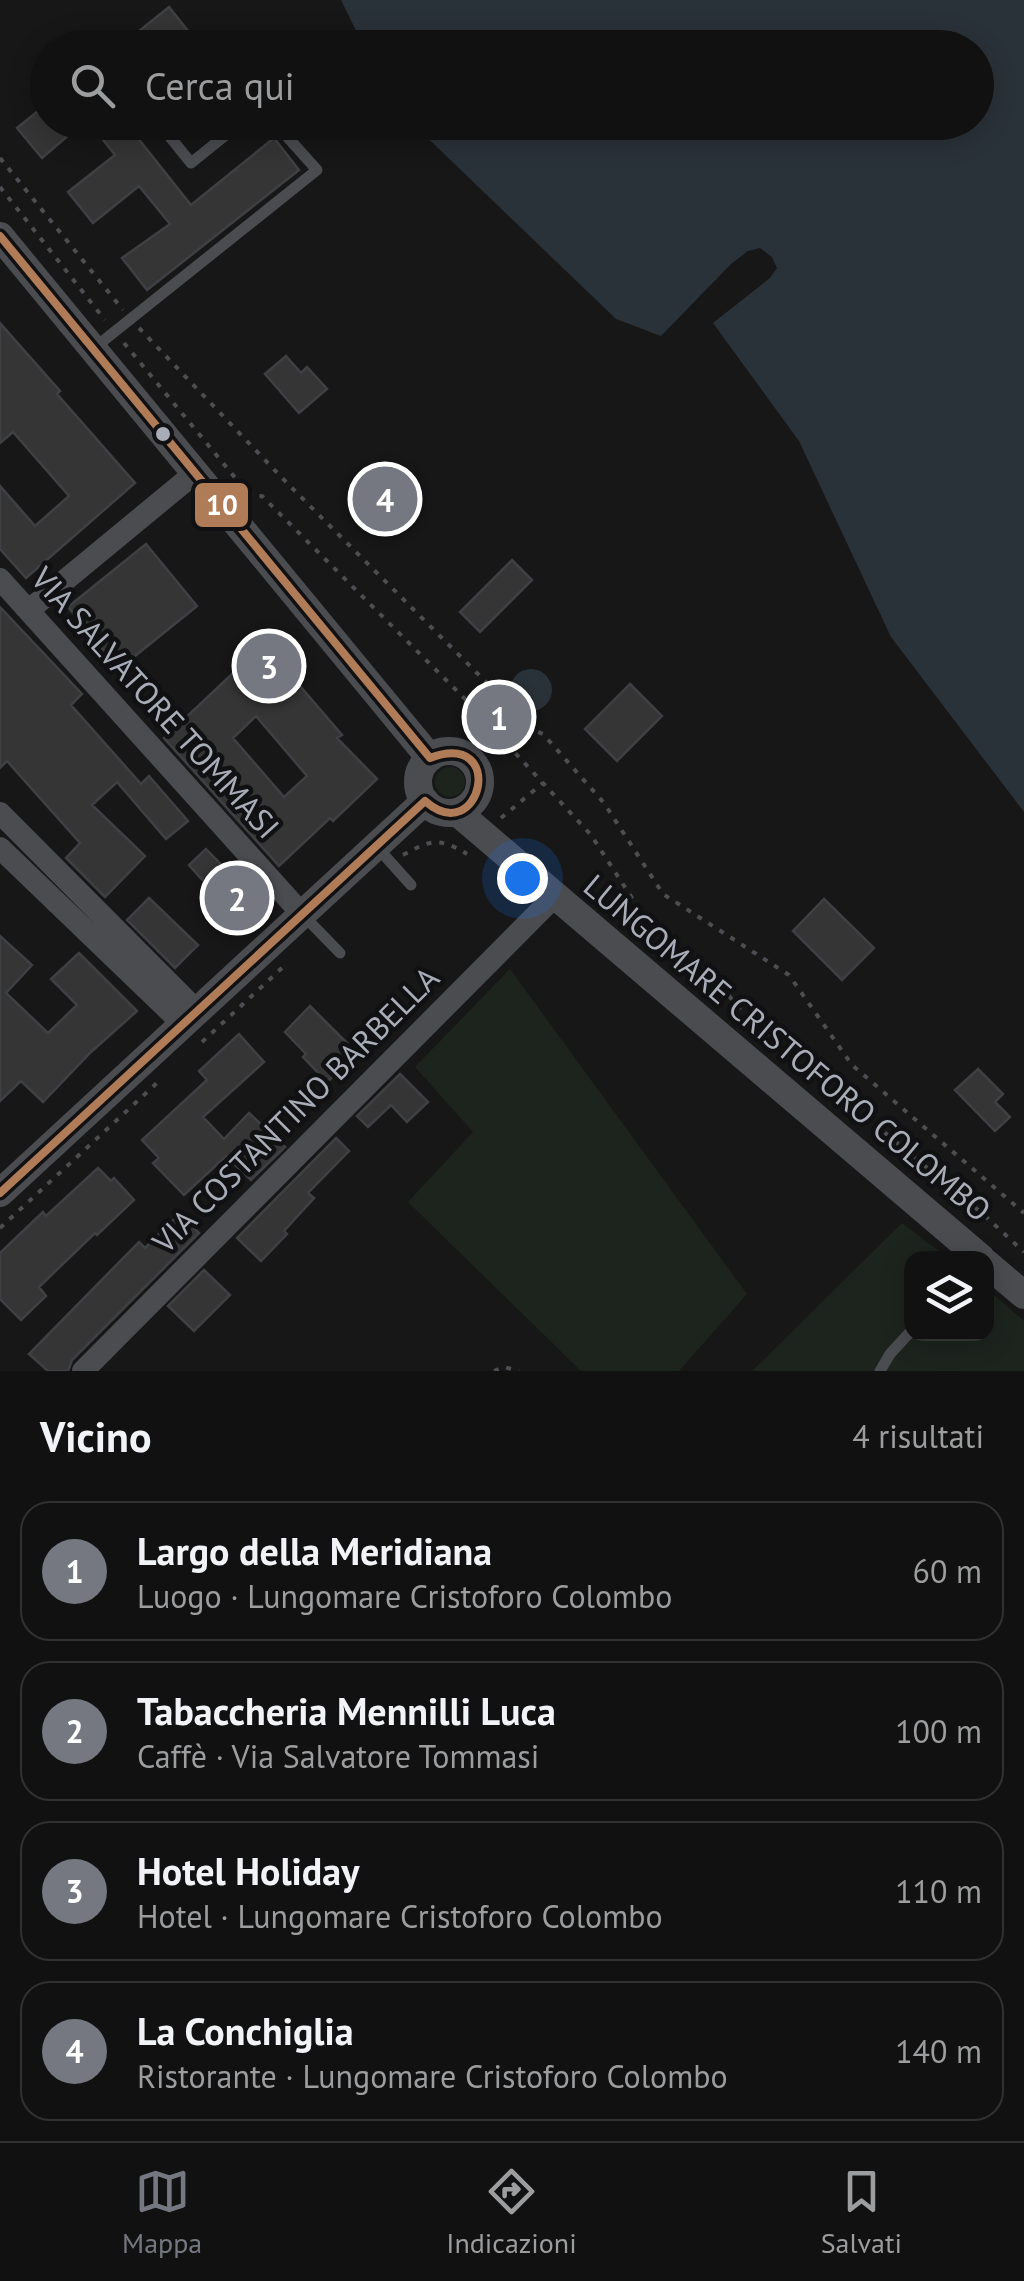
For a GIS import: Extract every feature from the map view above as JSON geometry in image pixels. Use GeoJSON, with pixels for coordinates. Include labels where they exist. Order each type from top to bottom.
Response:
{"type":"FeatureCollection","features":[{"type":"Feature","properties":{"kind":"street"},"geometry":{"type":"LineString","coordinates":[[0,236],[104,340],[195,473],[430,758]]}},
{"type":"Feature","properties":{"kind":"street"},"geometry":{"type":"LineString","coordinates":[[29,610],[195,473]]}},
{"type":"Feature","properties":{"kind":"street","name":"VIA SALVATORE TOMMASI"},"geometry":{"type":"LineString","coordinates":[[0,578],[302,914]]}},
{"type":"Feature","properties":{"kind":"street"},"geometry":{"type":"LineString","coordinates":[[444,751],[470,758],[478,770],[480,786],[466,808],[442,812],[425,801],[418,778],[430,758],[444,751]]}},
{"type":"Feature","properties":{"kind":"street"},"geometry":{"type":"LineString","coordinates":[[0,1193],[194,1025],[302,914],[425,801]]}},
{"type":"Feature","properties":{"kind":"street","name":"LUNGOMARE CRISTOFORO COLOMBO"},"geometry":{"type":"LineString","coordinates":[[457,812],[970,1251]]}},
{"type":"Feature","properties":{"kind":"street"},"geometry":{"type":"LineString","coordinates":[[0,813],[194,1025]]}},
{"type":"Feature","properties":{"kind":"street"},"geometry":{"type":"LineString","coordinates":[[0,848],[194,1025]]}},
{"type":"Feature","properties":{"kind":"street","name":"VIA COSTANTINO BARBELLA"},"geometry":{"type":"LineString","coordinates":[[83,1371],[555,896]]}},
{"type":"Feature","properties":{"kind":"street","name":"LUNGOMARE CRISTOFORO COLOMBO"},"geometry":{"type":"LineString","coordinates":[[994,1271],[1024,1295]]}},
{"type":"Feature","properties":{"kind":"lane"},"geometry":{"type":"LineString","coordinates":[[172,140],[191,164],[220,140]]}},
{"type":"Feature","properties":{"kind":"lane"},"geometry":{"type":"LineString","coordinates":[[104,340],[317,170],[290,140]]}},
{"type":"Feature","properties":{"kind":"lane"},"geometry":{"type":"LineString","coordinates":[[376,846],[411,885]]}},
{"type":"Feature","properties":{"kind":"lane"},"geometry":{"type":"LineString","coordinates":[[302,914],[340,953]]}},
{"type":"Feature","properties":{"kind":"lane"},"geometry":{"type":"LineString","coordinates":[[880,1371],[904,1339]]}},
{"type":"Feature","properties":{"kind":"path"},"geometry":{"type":"LineString","coordinates":[[0,158],[130,319],[287,483],[489,684],[504,717],[544,734],[604,804],[663,894],[789,975],[852,1065],[1024,1214]]}},
{"type":"Feature","properties":{"kind":"path","name":"LUNGOMARE CRISTOFORO COLOMBO"},"geometry":{"type":"LineString","coordinates":[[0,187],[104,340],[251,497],[262,496],[468,702],[591,834],[645,918],[699,960],[750,1021],[1024,1252]]}},
{"type":"Feature","properties":{"kind":"path"},"geometry":{"type":"LineString","coordinates":[[494,823],[543,783]]}},
{"type":"Feature","properties":{"kind":"path"},"geometry":{"type":"LineString","coordinates":[[424,844],[445,842],[467,854]]}},
{"type":"Feature","properties":{"kind":"path"},"geometry":{"type":"LineString","coordinates":[[194,1025],[266,983]]}},
{"type":"Feature","properties":{"kind":"path"},"geometry":{"type":"LineString","coordinates":[[0,1228],[160,1080]]}},
{"type":"Feature","properties":{"kind":"path"},"geometry":{"type":"LineString","coordinates":[[494,1371],[504,1367],[519,1371]]}},
{"type":"Feature","properties":{"kind":"shaded area"},"geometry":{"type":"Polygon","coordinates":[[[341,0],[1024,0],[1024,812],[891,637],[799,441],[713,323],[770,278],[777,268],[772,257],[760,248],[748,251],[661,336],[616,319],[430,140],[994,140],[994,30],[356,30],[341,0]]]}},
{"type":"Feature","properties":{"kind":"shaded area"},"geometry":{"type":"Polygon","coordinates":[[[531,669],[546,675],[552,690],[546,705],[531,711],[516,705],[510,690],[516,675],[531,669]]]}},
{"type":"Feature","properties":{"kind":"shaded area"},"geometry":{"type":"Polygon","coordinates":[[[450,767],[461,771],[465,782],[461,793],[450,797],[439,793],[435,782],[439,771],[450,767]]]}},
{"type":"Feature","properties":{"kind":"shaded area"},"geometry":{"type":"Polygon","coordinates":[[[510,969],[747,1294],[679,1371],[581,1371],[408,1202],[473,1132],[415,1067],[510,969]]]}},
{"type":"Feature","properties":{"kind":"shaded area"},"geometry":{"type":"Polygon","coordinates":[[[902,1223],[939,1251],[904,1251],[904,1341],[994,1341],[994,1295],[1024,1321],[1024,1371],[752,1371],[902,1223]]]}},
{"type":"Feature","properties":{"kind":"building"},"geometry":{"type":"Polygon","coordinates":[[[169,7],[187,30],[140,30],[169,7]]]}},
{"type":"Feature","properties":{"kind":"building"},"geometry":{"type":"Polygon","coordinates":[[[30,118],[30,140],[63,140],[42,158],[17,128],[30,118]]]}},
{"type":"Feature","properties":{"kind":"building"},"geometry":{"type":"Polygon","coordinates":[[[103,140],[139,140],[191,205],[272,140],[299,170],[147,290],[122,258],[170,224],[139,186],[93,223],[68,192],[115,155],[103,140]]]}},
{"type":"Feature","properties":{"kind":"building"},"geometry":{"type":"Polygon","coordinates":[[[0,323],[135,483],[26,578],[0,549],[0,486],[35,526],[69,496],[13,432],[0,443],[0,323]]]}},
{"type":"Feature","properties":{"kind":"building"},"geometry":{"type":"Polygon","coordinates":[[[286,356],[301,373],[307,367],[327,389],[299,413],[265,374],[286,356]]]}},
{"type":"Feature","properties":{"kind":"building"},"geometry":{"type":"Polygon","coordinates":[[[382,469],[414,503],[395,522],[363,487],[382,469]]]}},
{"type":"Feature","properties":{"kind":"building"},"geometry":{"type":"Polygon","coordinates":[[[146,544],[197,606],[119,669],[68,607],[146,544]]]}},
{"type":"Feature","properties":{"kind":"building"},"geometry":{"type":"Polygon","coordinates":[[[512,560],[532,580],[480,632],[460,612],[512,560]]]}},
{"type":"Feature","properties":{"kind":"building"},"geometry":{"type":"Polygon","coordinates":[[[0,607],[82,694],[71,705],[141,784],[149,776],[188,821],[166,839],[117,782],[92,805],[145,856],[105,897],[66,858],[80,843],[7,761],[0,768],[0,607]]]}},
{"type":"Feature","properties":{"kind":"building"},"geometry":{"type":"Polygon","coordinates":[[[264,644],[342,735],[337,738],[377,779],[279,866],[164,738],[264,644]],[[256,716],[233,738],[284,797],[307,776],[256,716]]]}},
{"type":"Feature","properties":{"kind":"building"},"geometry":{"type":"Polygon","coordinates":[[[630,684],[662,716],[617,761],[585,729],[630,684]]]}},
{"type":"Feature","properties":{"kind":"building"},"geometry":{"type":"Polygon","coordinates":[[[206,849],[252,896],[222,925],[209,912],[221,901],[189,865],[206,849]]]}},
{"type":"Feature","properties":{"kind":"building"},"geometry":{"type":"Polygon","coordinates":[[[149,898],[198,945],[175,968],[127,920],[149,898]]]}},
{"type":"Feature","properties":{"kind":"building"},"geometry":{"type":"Polygon","coordinates":[[[824,899],[874,948],[842,980],[793,931],[824,899]]]}},
{"type":"Feature","properties":{"kind":"building"},"geometry":{"type":"Polygon","coordinates":[[[0,936],[32,965],[6,993],[48,1033],[77,1005],[51,979],[79,953],[137,1011],[43,1102],[21,1081],[0,1101],[0,936]]]}},
{"type":"Feature","properties":{"kind":"building"},"geometry":{"type":"Polygon","coordinates":[[[310,1006],[358,1054],[327,1082],[285,1032],[310,1006]]]}},
{"type":"Feature","properties":{"kind":"building"},"geometry":{"type":"Polygon","coordinates":[[[239,1034],[264,1062],[203,1117],[224,1139],[249,1113],[285,1147],[251,1180],[226,1156],[184,1195],[153,1163],[159,1158],[142,1140],[207,1080],[199,1071],[239,1034]]]}},
{"type":"Feature","properties":{"kind":"building"},"geometry":{"type":"Polygon","coordinates":[[[978,1069],[1003,1094],[995,1102],[1010,1117],[995,1131],[955,1090],[978,1069]]]}},
{"type":"Feature","properties":{"kind":"building"},"geometry":{"type":"Polygon","coordinates":[[[400,1074],[428,1102],[407,1122],[391,1105],[368,1127],[357,1116],[400,1074]]]}},
{"type":"Feature","properties":{"kind":"building"},"geometry":{"type":"Polygon","coordinates":[[[336,1138],[349,1151],[308,1193],[314,1198],[261,1261],[237,1238],[336,1138]]]}},
{"type":"Feature","properties":{"kind":"building"},"geometry":{"type":"Polygon","coordinates":[[[98,1168],[111,1181],[114,1178],[134,1200],[39,1287],[46,1296],[21,1320],[0,1299],[0,1253],[98,1168]]]}},
{"type":"Feature","properties":{"kind":"building"},"geometry":{"type":"Polygon","coordinates":[[[180,1213],[199,1233],[72,1360],[68,1371],[48,1371],[29,1354],[139,1242],[145,1248],[180,1213]]]}},
{"type":"Feature","properties":{"kind":"building"},"geometry":{"type":"Polygon","coordinates":[[[204,1270],[230,1295],[194,1331],[168,1306],[204,1270]]]}},
{"type":"Feature","properties":{"kind":"transit line","name":"10"},"geometry":{"type":"LineString","coordinates":[[0,236],[430,758],[454,754],[470,759],[477,772],[478,787],[472,801],[460,811],[444,812],[425,801],[0,1193]]}},
{"type":"Feature","properties":{"kind":"place","name":"La Conchiglia"},"geometry":{"type":"Point","coordinates":[385,499]}},
{"type":"Feature","properties":{"kind":"place","name":"Hotel Holiday"},"geometry":{"type":"Point","coordinates":[269,666]}},
{"type":"Feature","properties":{"kind":"place","name":"Largo della Meridiana"},"geometry":{"type":"Point","coordinates":[499,717]}},
{"type":"Feature","properties":{"kind":"place","name":"Tabaccheria Mennilli Luca"},"geometry":{"type":"Point","coordinates":[237,898]}}]}
